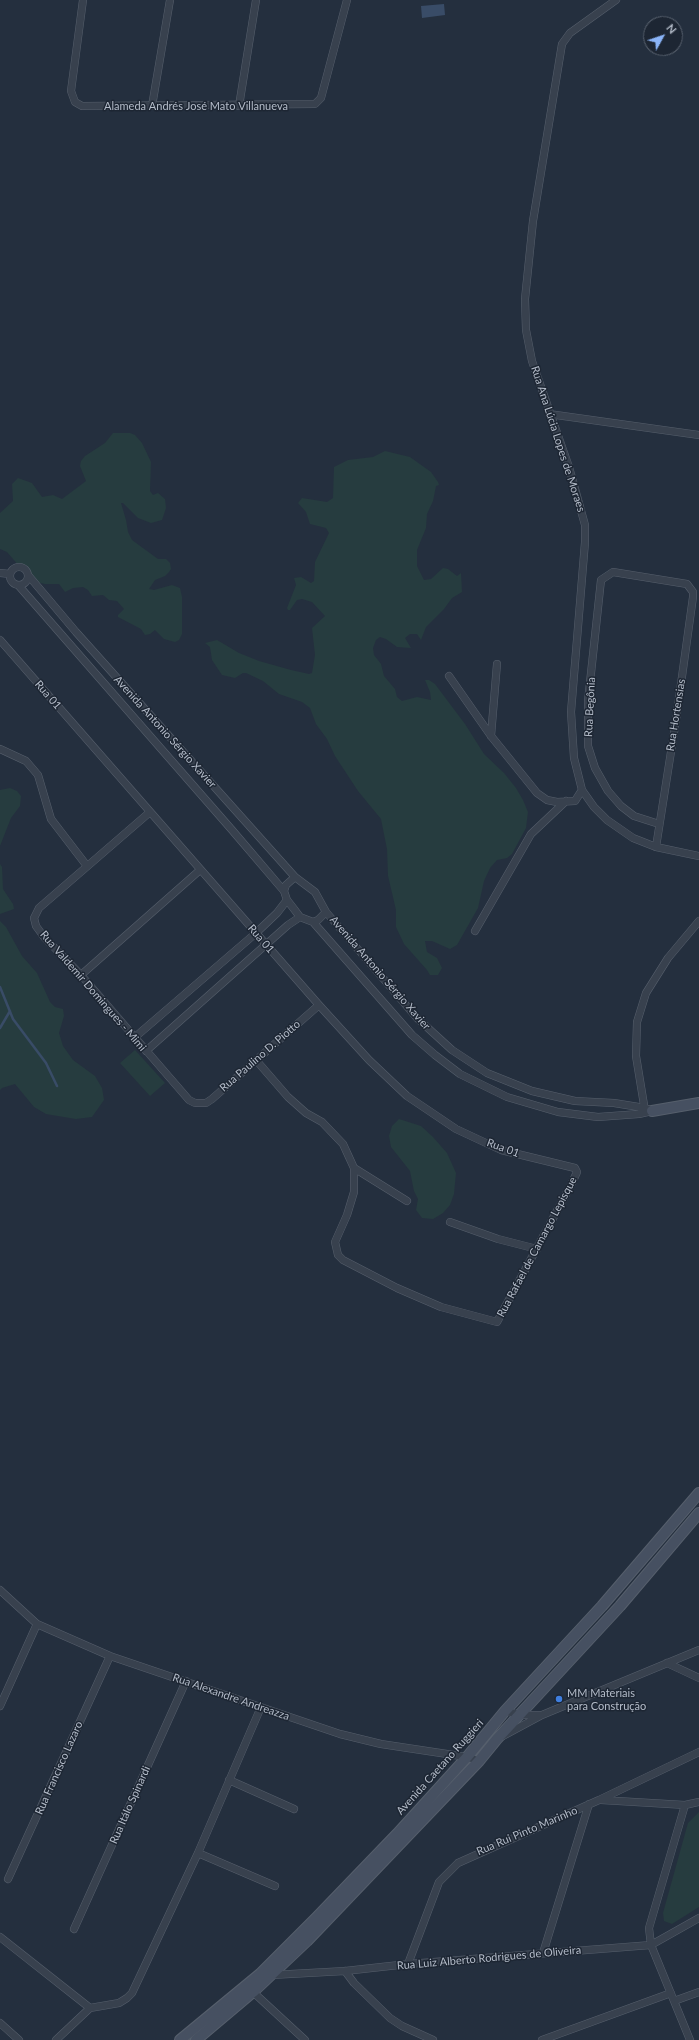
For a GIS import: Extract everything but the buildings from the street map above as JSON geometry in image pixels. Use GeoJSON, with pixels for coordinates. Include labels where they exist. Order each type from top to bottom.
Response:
{"type":"FeatureCollection","features":[{"type":"Feature","properties":{"kind":"main road"},"geometry":{"type":"LineString","coordinates":[[647,1111],[699,1103]]}},
{"type":"Feature","properties":{"kind":"main road","name":"Avenida Caetano Ruggieri"},"geometry":{"type":"LineString","coordinates":[[193,2038],[296,1939],[397,1834],[505,1711],[602,1606],[699,1493]]}},
{"type":"Feature","properties":{"kind":"main road","name":"Avenida Caetano Ruggieri"},"geometry":{"type":"LineString","coordinates":[[180,2040],[193,2038],[253,1992],[272,1975],[479,1761],[620,1606],[699,1513]]}},
{"type":"Feature","properties":{"kind":"street","name":"Alameda Andrés José Mato Villanueva"},"geometry":{"type":"LineString","coordinates":[[83,0],[71,91],[75,102],[82,106],[312,105],[317,103],[321,98],[347,0]]}},
{"type":"Feature","properties":{"kind":"street"},"geometry":{"type":"LineString","coordinates":[[152,106],[170,0]]}},
{"type":"Feature","properties":{"kind":"street"},"geometry":{"type":"LineString","coordinates":[[239,106],[256,0]]}},
{"type":"Feature","properties":{"kind":"street","name":"Rua Ana Lúcia Lopes de Moraes"},"geometry":{"type":"LineString","coordinates":[[616,0],[570,33],[562,44],[533,221],[527,283],[526,330],[532,361],[569,467],[585,525],[585,542],[571,712],[574,758],[582,790],[594,807],[620,831],[656,847],[699,856]]}},
{"type":"Feature","properties":{"kind":"street"},"geometry":{"type":"LineString","coordinates":[[550,414],[699,435]]}},
{"type":"Feature","properties":{"kind":"street"},"geometry":{"type":"LineString","coordinates":[[20,567],[26,570],[28,575],[25,583],[19,586],[13,583],[10,574],[14,568],[20,567]]}},
{"type":"Feature","properties":{"kind":"street","name":"Rua Hortensias"},"geometry":{"type":"LineString","coordinates":[[601,580],[613,572],[620,572],[687,584],[691,588],[693,598],[656,847]]}},
{"type":"Feature","properties":{"kind":"street"},"geometry":{"type":"LineString","coordinates":[[0,573],[10,574]]}},
{"type":"Feature","properties":{"kind":"street","name":"Avenida Antonio Sérgio Xavier"},"geometry":{"type":"LineString","coordinates":[[28,575],[76,632],[295,877],[315,892],[326,912],[417,1018],[452,1050],[487,1073],[539,1093],[575,1101],[614,1103],[647,1111]]}},
{"type":"Feature","properties":{"kind":"street","name":"Rua Begônia"},"geometry":{"type":"LineString","coordinates":[[601,580],[588,701],[588,746],[598,774],[608,791],[621,806],[634,816],[659,824]]}},
{"type":"Feature","properties":{"kind":"street","name":"Avenida Antonio Sérgio Xavier"},"geometry":{"type":"LineString","coordinates":[[19,586],[284,891],[287,900],[300,916],[313,922],[412,1035],[460,1074],[507,1097],[558,1112],[598,1117],[647,1111]]}},
{"type":"Feature","properties":{"kind":"street","name":"Rua 01"},"geometry":{"type":"LineString","coordinates":[[0,640],[319,1005],[369,1060],[407,1096],[456,1129],[501,1150],[542,1161],[573,1167]]}},
{"type":"Feature","properties":{"kind":"street"},"geometry":{"type":"LineString","coordinates":[[491,736],[497,664]]}},
{"type":"Feature","properties":{"kind":"street"},"geometry":{"type":"LineString","coordinates":[[450,676],[491,736],[537,793],[547,800],[557,802],[575,801],[582,790]]}},
{"type":"Feature","properties":{"kind":"street"},"geometry":{"type":"LineString","coordinates":[[0,749],[26,761],[38,775],[51,819],[87,866]]}},
{"type":"Feature","properties":{"kind":"street"},"geometry":{"type":"LineString","coordinates":[[475,930],[531,834],[566,801]]}},
{"type":"Feature","properties":{"kind":"street","name":"Rua Valdemir Domingues - Mimi"},"geometry":{"type":"LineString","coordinates":[[150,812],[39,908],[34,918],[40,931],[81,975],[146,1052],[189,1100],[200,1104]]}},
{"type":"Feature","properties":{"kind":"street"},"geometry":{"type":"LineString","coordinates":[[81,975],[200,870]]}},
{"type":"Feature","properties":{"kind":"street"},"geometry":{"type":"LineString","coordinates":[[284,891],[286,885],[295,877]]}},
{"type":"Feature","properties":{"kind":"street"},"geometry":{"type":"LineString","coordinates":[[134,1038],[256,933],[278,913],[287,900]]}},
{"type":"Feature","properties":{"kind":"street"},"geometry":{"type":"LineString","coordinates":[[313,922],[318,920],[326,912]]}},
{"type":"Feature","properties":{"kind":"street"},"geometry":{"type":"LineString","coordinates":[[146,1052],[300,916]]}},
{"type":"Feature","properties":{"kind":"street"},"geometry":{"type":"LineString","coordinates":[[647,1111],[636,1056],[637,1022],[646,993],[668,958],[699,921]]}},
{"type":"Feature","properties":{"kind":"street","name":"Rua Paulino D. Piotto"},"geometry":{"type":"LineString","coordinates":[[200,1104],[212,1099],[319,1005]]}},
{"type":"Feature","properties":{"kind":"street","name":"Rua Rafael de Camargo Lepisque"},"geometry":{"type":"LineString","coordinates":[[256,1060],[288,1097],[306,1113],[322,1122],[343,1144],[354,1168],[354,1192],[347,1215],[336,1236],[335,1248],[338,1255],[343,1260],[397,1288],[441,1307],[496,1323],[577,1172],[573,1167]]}},
{"type":"Feature","properties":{"kind":"street"},"geometry":{"type":"LineString","coordinates":[[354,1168],[407,1201]]}},
{"type":"Feature","properties":{"kind":"street"},"geometry":{"type":"LineString","coordinates":[[450,1222],[498,1239],[536,1249]]}},
{"type":"Feature","properties":{"kind":"street","name":"Rua Alexandre Andreazza"},"geometry":{"type":"LineString","coordinates":[[0,1590],[37,1624],[110,1656],[340,1734],[381,1744],[466,1757],[479,1761]]}},
{"type":"Feature","properties":{"kind":"street"},"geometry":{"type":"LineString","coordinates":[[0,1706],[37,1624]]}},
{"type":"Feature","properties":{"kind":"street"},"geometry":{"type":"LineString","coordinates":[[498,1739],[542,1715],[699,1650]]}},
{"type":"Feature","properties":{"kind":"street","name":"Rua Francisco Lazaro"},"geometry":{"type":"LineString","coordinates":[[8,1879],[110,1656]]}},
{"type":"Feature","properties":{"kind":"street"},"geometry":{"type":"LineString","coordinates":[[667,1664],[699,1678]]}},
{"type":"Feature","properties":{"kind":"street","name":"Rua Itálo Spinardi"},"geometry":{"type":"LineString","coordinates":[[74,1929],[186,1681]]}},
{"type":"Feature","properties":{"kind":"street"},"geometry":{"type":"LineString","coordinates":[[56,2040],[90,2008],[119,2003],[132,1993],[198,1852],[261,1707]]}},
{"type":"Feature","properties":{"kind":"street"},"geometry":{"type":"LineString","coordinates":[[505,1711],[520,1715],[542,1715]]}},
{"type":"Feature","properties":{"kind":"street","name":"Rua Rui Pinto Marinho"},"geometry":{"type":"LineString","coordinates":[[408,1964],[439,1882],[458,1863],[588,1804],[600,1800],[699,1752]]}},
{"type":"Feature","properties":{"kind":"street"},"geometry":{"type":"LineString","coordinates":[[229,1780],[294,1809]]}},
{"type":"Feature","properties":{"kind":"street"},"geometry":{"type":"LineString","coordinates":[[600,1800],[685,1804],[699,1802]]}},
{"type":"Feature","properties":{"kind":"street"},"geometry":{"type":"LineString","coordinates":[[543,1953],[588,1804]]}},
{"type":"Feature","properties":{"kind":"street"},"geometry":{"type":"LineString","coordinates":[[685,1804],[649,1928],[651,1945],[690,2040]]}},
{"type":"Feature","properties":{"kind":"street"},"geometry":{"type":"LineString","coordinates":[[198,1852],[275,1886]]}},
{"type":"Feature","properties":{"kind":"street","name":"Rua Luiz Alberto Rodrigues de Oliveira"},"geometry":{"type":"LineString","coordinates":[[272,1975],[345,1971],[408,1964],[651,1945],[699,1918]]}},
{"type":"Feature","properties":{"kind":"street"},"geometry":{"type":"LineString","coordinates":[[0,1938],[90,2008]]}},
{"type":"Feature","properties":{"kind":"street"},"geometry":{"type":"LineString","coordinates":[[345,1971],[354,1983],[390,2018],[402,2026],[433,2040]]}},
{"type":"Feature","properties":{"kind":"street"},"geometry":{"type":"LineString","coordinates":[[253,1992],[305,2040]]}},
{"type":"Feature","properties":{"kind":"street"},"geometry":{"type":"LineString","coordinates":[[542,2040],[671,1992]]}},
{"type":"Feature","properties":{"kind":"street"},"geometry":{"type":"LineString","coordinates":[[674,2001],[699,1992]]}},
{"type":"Feature","properties":{"kind":"street"},"geometry":{"type":"LineString","coordinates":[[0,2023],[19,2040]]}},
{"type":"Feature","properties":{"kind":"green space"},"geometry":{"type":"Polygon","coordinates":[[[113,433],[130,433],[135,435],[142,443],[151,462],[150,491],[153,495],[158,493],[165,499],[166,508],[162,520],[151,523],[138,518],[123,503],[121,503],[128,532],[132,540],[158,559],[166,559],[170,563],[171,569],[169,572],[165,576],[155,580],[149,589],[154,590],[172,585],[180,588],[182,597],[182,634],[179,640],[175,642],[164,639],[155,630],[150,634],[145,635],[141,629],[118,617],[124,609],[117,601],[109,600],[103,595],[92,596],[88,590],[83,587],[73,588],[65,592],[59,584],[45,584],[32,581],[7,552],[0,549],[0,513],[13,501],[12,484],[18,478],[32,483],[42,497],[53,495],[62,499],[86,481],[80,466],[81,461],[85,456],[105,443],[113,433]]]}},
{"type":"Feature","properties":{"kind":"green space"},"geometry":{"type":"Polygon","coordinates":[[[385,451],[410,457],[431,472],[438,482],[439,485],[436,486],[433,501],[427,514],[426,528],[417,550],[417,566],[424,580],[431,579],[443,568],[448,569],[457,576],[461,573],[462,592],[452,598],[444,609],[426,627],[421,640],[417,634],[410,634],[405,638],[411,648],[397,647],[386,639],[380,637],[376,640],[373,648],[374,655],[381,664],[384,676],[395,689],[397,697],[402,701],[417,697],[431,700],[430,692],[425,680],[429,680],[435,684],[465,724],[484,754],[504,773],[516,788],[528,812],[526,828],[512,854],[507,858],[497,860],[490,868],[484,881],[478,908],[457,945],[450,949],[432,941],[425,941],[427,952],[437,958],[442,968],[438,975],[430,975],[404,944],[396,927],[396,910],[388,876],[387,849],[381,819],[358,791],[335,756],[327,739],[316,724],[310,708],[302,702],[279,694],[263,681],[246,673],[243,673],[235,678],[222,675],[212,660],[210,647],[205,643],[217,640],[239,653],[259,661],[291,670],[309,674],[312,673],[315,655],[312,628],[325,616],[312,602],[302,599],[297,600],[290,610],[287,608],[296,585],[294,578],[301,577],[311,583],[314,581],[315,562],[329,533],[326,528],[310,524],[306,512],[298,503],[302,498],[327,502],[333,498],[334,467],[348,460],[373,457],[385,451]]]}},
{"type":"Feature","properties":{"kind":"green space"},"geometry":{"type":"Polygon","coordinates":[[[10,788],[17,791],[21,796],[20,806],[11,818],[0,846],[0,790],[10,788]]]}},
{"type":"Feature","properties":{"kind":"green space"},"geometry":{"type":"Polygon","coordinates":[[[0,864],[2,867],[3,889],[13,904],[14,909],[0,914],[0,864]]]}},
{"type":"Feature","properties":{"kind":"green space"},"geometry":{"type":"Polygon","coordinates":[[[0,921],[6,927],[22,956],[37,973],[50,1002],[55,1007],[63,1009],[64,1016],[59,1033],[63,1046],[73,1060],[95,1076],[102,1088],[104,1100],[92,1117],[76,1119],[46,1114],[34,1107],[15,1084],[0,1090],[0,921]]]}},
{"type":"Feature","properties":{"kind":"green space"},"geometry":{"type":"Polygon","coordinates":[[[135,1050],[165,1083],[150,1096],[120,1063],[135,1050]]]}},
{"type":"Feature","properties":{"kind":"green space"},"geometry":{"type":"Polygon","coordinates":[[[399,1119],[421,1126],[433,1137],[447,1153],[456,1173],[454,1194],[450,1205],[443,1213],[433,1219],[422,1218],[416,1210],[418,1199],[414,1191],[410,1171],[391,1147],[389,1136],[392,1126],[399,1119]]]}},
{"type":"Feature","properties":{"kind":"green space"},"geometry":{"type":"Polygon","coordinates":[[[699,1812],[699,1907],[672,1924],[664,1921],[663,1913],[688,1823],[699,1812]]]}},
{"type":"Feature","properties":{"kind":"water"},"geometry":{"type":"Polygon","coordinates":[[[444,4],[445,15],[422,18],[421,6],[444,4]]]}},
{"type":"Feature","properties":{"kind":"waterway"},"geometry":{"type":"LineString","coordinates":[[0,987],[13,1019],[46,1063],[57,1086]]}},
{"type":"Feature","properties":{"kind":"waterway"},"geometry":{"type":"LineString","coordinates":[[0,1028],[10,1011]]}},
{"type":"Feature","properties":{"kind":"place","name":"MM Materiais para Construção"},"geometry":{"type":"Point","coordinates":[559,1699]}}]}
